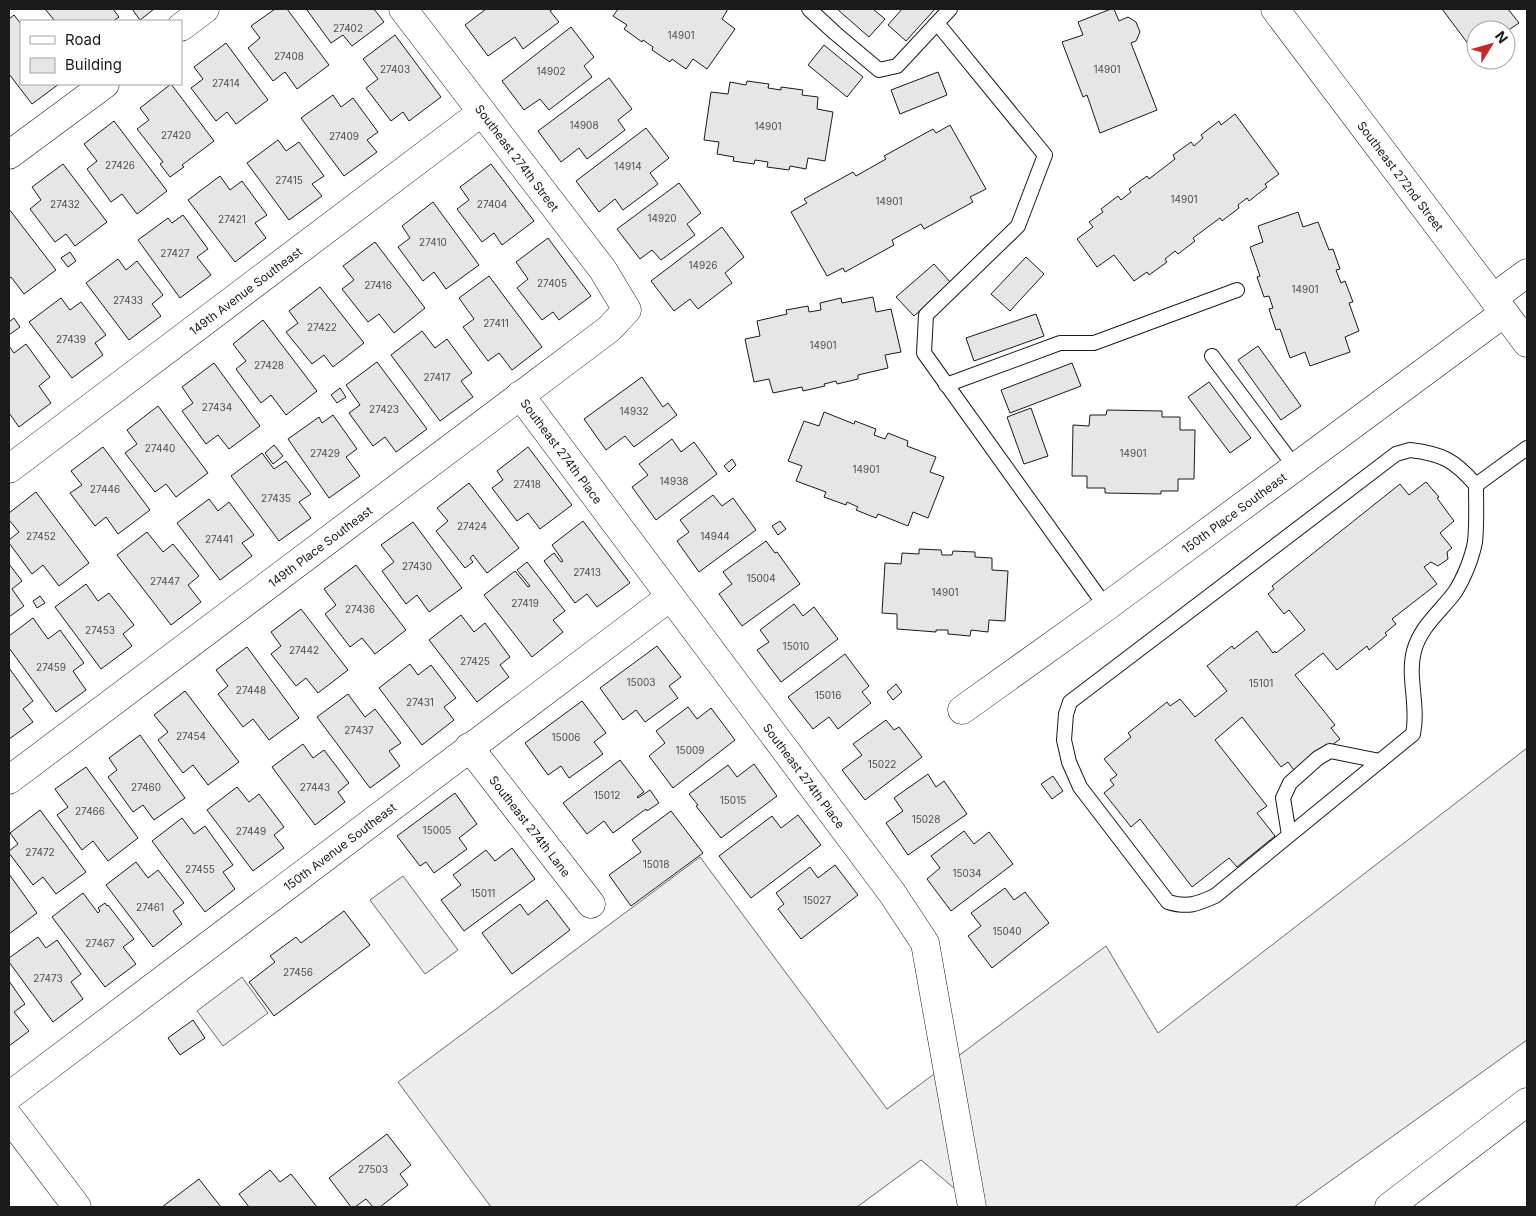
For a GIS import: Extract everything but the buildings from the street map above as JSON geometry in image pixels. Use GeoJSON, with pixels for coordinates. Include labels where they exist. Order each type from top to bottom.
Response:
{"type":"FeatureCollection","features":[{"type":"Feature","properties":{"kind":"street"},"geometry":{"type":"LineString","coordinates":[[182,26],[205,9]]}},
{"type":"Feature","properties":{"kind":"street","name":"Southeast 274th Street"},"geometry":{"type":"LineString","coordinates":[[403,9],[602,270],[627,310]]}},
{"type":"Feature","properties":{"kind":"street","name":"Southeast 272nd Street"},"geometry":{"type":"LineString","coordinates":[[1275,9],[1527,343]]}},
{"type":"Feature","properties":{"kind":"street"},"geometry":{"type":"LineString","coordinates":[[9,155],[103,85]]}},
{"type":"Feature","properties":{"kind":"street","name":"149th Avenue Southeast"},"geometry":{"type":"LineString","coordinates":[[9,470],[482,112]]}},
{"type":"Feature","properties":{"kind":"street","name":"150th Place Southeast"},"geometry":{"type":"LineString","coordinates":[[962,710],[1296,467],[1499,305],[1527,273]]}},
{"type":"Feature","properties":{"kind":"street","name":"149th Place Southeast"},"geometry":{"type":"LineString","coordinates":[[9,780],[609,329],[627,310]]}},
{"type":"Feature","properties":{"kind":"street","name":"Southeast 274th Place"},"geometry":{"type":"LineString","coordinates":[[520,395],[892,893],[925,943],[972,1207]]}},
{"type":"Feature","properties":{"kind":"street","name":"150th Avenue Southeast"},"geometry":{"type":"LineString","coordinates":[[9,1096],[670,597]]}},
{"type":"Feature","properties":{"kind":"street","name":"Southeast 274th Lane"},"geometry":{"type":"LineString","coordinates":[[469,747],[591,904]]}},
{"type":"Feature","properties":{"kind":"street"},"geometry":{"type":"LineString","coordinates":[[1389,1207],[1527,1102]]}},
{"type":"Feature","properties":{"kind":"street"},"geometry":{"type":"LineString","coordinates":[[9,1117],[77,1207]]}},
{"type":"Feature","properties":{"kind":"lane"},"geometry":{"type":"LineString","coordinates":[[809,9],[879,70],[897,66],[950,9]]}},
{"type":"Feature","properties":{"kind":"lane"},"geometry":{"type":"LineString","coordinates":[[936,23],[1045,155],[1018,226],[926,315],[924,353],[1106,607]]}},
{"type":"Feature","properties":{"kind":"lane"},"geometry":{"type":"LineString","coordinates":[[946,385],[1060,343],[1094,343],[1237,290]]}},
{"type":"Feature","properties":{"kind":"lane"},"geometry":{"type":"LineString","coordinates":[[1212,356],[1296,467]]}},
{"type":"Feature","properties":{"kind":"lane"},"geometry":{"type":"LineString","coordinates":[[1476,485],[1527,448]]}},
{"type":"Feature","properties":{"kind":"lane"},"geometry":{"type":"LineString","coordinates":[[1410,450],[1432,452],[1461,469],[1476,485],[1475,543],[1455,591],[1424,630],[1414,649],[1412,664],[1416,720],[1413,734],[1380,761],[1215,896],[1194,904],[1180,906],[1168,902],[1080,787],[1069,762],[1064,740],[1066,714],[1070,702],[1396,454],[1410,450]]}},
{"type":"Feature","properties":{"kind":"lane"},"geometry":{"type":"LineString","coordinates":[[1289,835],[1283,798],[1290,783],[1318,758],[1330,751],[1380,761]]}},
{"type":"Feature","properties":{"kind":"shaded area"},"geometry":{"type":"Polygon","coordinates":[[[1527,748],[1527,1040],[1294,1207],[976,1207],[921,1160],[857,1207],[491,1207],[398,1082],[700,857],[887,1109],[1106,946],[1158,1033],[1527,748]]]}},
{"type":"Feature","properties":{"kind":"shaded area"},"geometry":{"type":"Polygon","coordinates":[[[403,876],[458,950],[425,974],[370,900],[403,876]]]}},
{"type":"Feature","properties":{"kind":"shaded area"},"geometry":{"type":"Polygon","coordinates":[[[242,977],[268,1013],[223,1046],[197,1011],[242,977]]]}}]}
